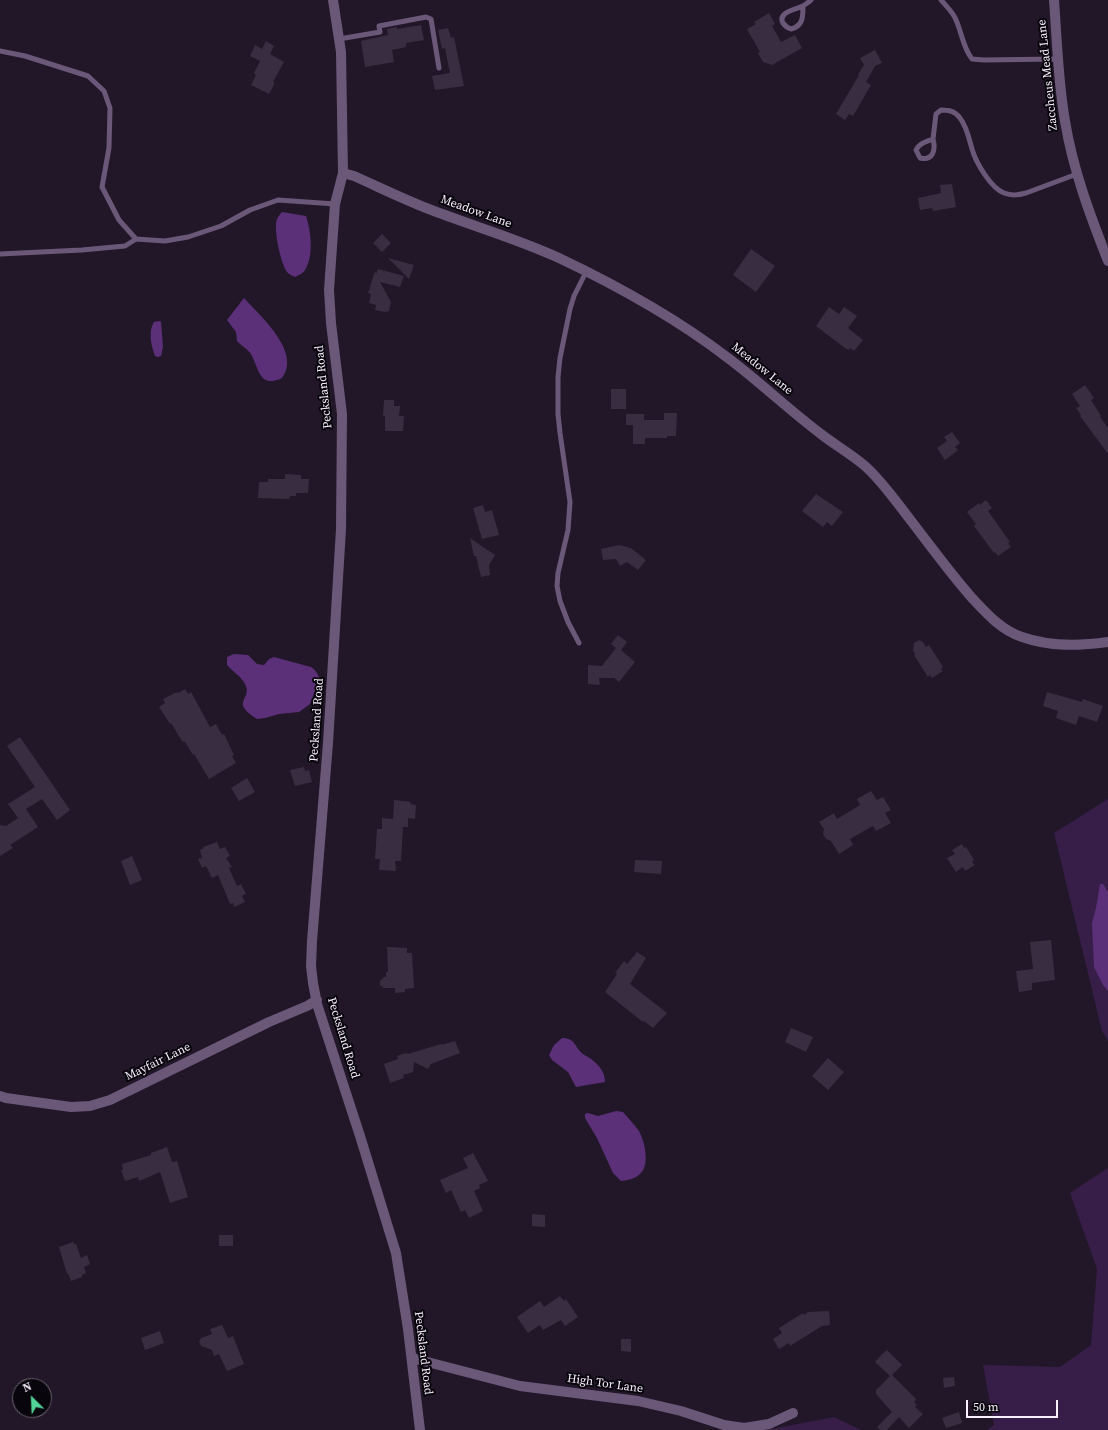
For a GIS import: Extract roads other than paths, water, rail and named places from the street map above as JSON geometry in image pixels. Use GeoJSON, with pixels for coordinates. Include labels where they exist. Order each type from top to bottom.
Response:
{"type":"FeatureCollection","features":[{"type":"Feature","properties":{"kind":"street","name":"Pecksland Road"},"geometry":{"type":"LineString","coordinates":[[333,0],[341,52],[343,173],[335,204],[330,290],[332,330],[342,414],[341,528],[328,743],[312,941],[312,978],[317,1004],[396,1252],[412,1358],[420,1430]]}},
{"type":"Feature","properties":{"kind":"street","name":"Zaccheus Mead Lane"},"geometry":{"type":"LineString","coordinates":[[1054,0],[1058,59],[1065,122],[1077,174],[1108,261]]}},
{"type":"Feature","properties":{"kind":"street","name":"Meadow Lane"},"geometry":{"type":"LineString","coordinates":[[343,173],[354,176],[432,210],[522,242],[559,258],[636,298],[677,322],[727,357],[821,434],[878,478],[953,576],[983,610],[1003,628],[1021,637],[1043,643],[1066,646],[1108,642]]}},
{"type":"Feature","properties":{"kind":"street","name":"Mayfair Lane"},"geometry":{"type":"LineString","coordinates":[[0,1096],[71,1107],[90,1106],[110,1100],[317,1000]]}},
{"type":"Feature","properties":{"kind":"street","name":"High Tor Lane"},"geometry":{"type":"LineString","coordinates":[[412,1358],[520,1386],[638,1401],[681,1411],[724,1425],[744,1428],[769,1424],[793,1413]]}},
{"type":"Feature","properties":{"kind":"lane"},"geometry":{"type":"LineString","coordinates":[[803,6],[803,15],[800,24],[795,28],[789,28],[784,23],[783,15],[803,6],[811,0]]}},
{"type":"Feature","properties":{"kind":"lane"},"geometry":{"type":"LineString","coordinates":[[941,0],[956,20],[966,50],[972,58],[984,60],[1058,59]]}},
{"type":"Feature","properties":{"kind":"lane"},"geometry":{"type":"LineString","coordinates":[[339,39],[380,32],[379,26],[426,17],[431,19],[439,68]]}},
{"type":"Feature","properties":{"kind":"lane"},"geometry":{"type":"LineString","coordinates":[[0,51],[26,56],[88,76],[104,91],[110,108],[110,148],[102,187],[119,220],[136,239]]}},
{"type":"Feature","properties":{"kind":"lane"},"geometry":{"type":"LineString","coordinates":[[933,139],[936,114],[941,110],[954,112],[960,117],[964,124],[972,151],[986,176],[1001,192],[1006,194],[1017,195],[1026,193],[1077,174]]}},
{"type":"Feature","properties":{"kind":"lane"},"geometry":{"type":"LineString","coordinates":[[0,254],[82,250],[125,246],[136,239],[165,240],[188,237],[221,226],[250,210],[278,200],[335,204]]}},
{"type":"Feature","properties":{"kind":"lane"},"geometry":{"type":"LineString","coordinates":[[579,642],[568,622],[560,601],[557,586],[558,573],[568,530],[570,502],[559,427],[558,377],[560,358],[570,309],[574,296],[586,272]]}}]}
